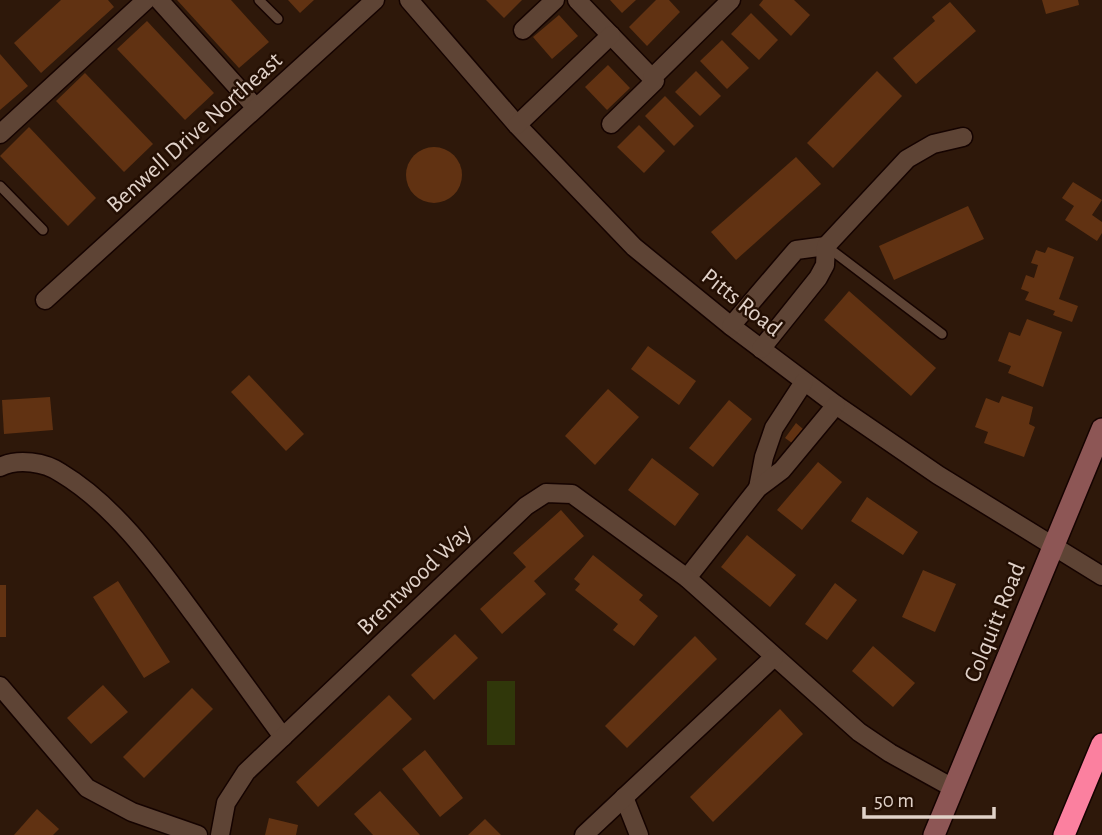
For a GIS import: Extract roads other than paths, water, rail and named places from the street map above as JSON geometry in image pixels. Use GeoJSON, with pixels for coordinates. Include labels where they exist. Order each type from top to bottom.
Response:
{"type":"FeatureCollection","features":[{"type":"Feature","properties":{"kind":"highway"},"geometry":{"type":"LineString","coordinates":[[1064,835],[1102,744]]}},
{"type":"Feature","properties":{"kind":"street"},"geometry":{"type":"LineString","coordinates":[[0,134],[146,0]]}},
{"type":"Feature","properties":{"kind":"street"},"geometry":{"type":"LineString","coordinates":[[159,0],[256,108]]}},
{"type":"Feature","properties":{"kind":"street","name":"Benwell Drive Northeast"},"geometry":{"type":"LineString","coordinates":[[45,300],[375,0]]}},
{"type":"Feature","properties":{"kind":"street","name":"Pitts Road"},"geometry":{"type":"LineString","coordinates":[[409,0],[517,125],[634,247],[731,326],[836,405],[938,475],[1099,574]]}},
{"type":"Feature","properties":{"kind":"street"},"geometry":{"type":"LineString","coordinates":[[523,30],[555,0]]}},
{"type":"Feature","properties":{"kind":"street"},"geometry":{"type":"LineString","coordinates":[[577,0],[655,81],[611,124]]}},
{"type":"Feature","properties":{"kind":"street"},"geometry":{"type":"LineString","coordinates":[[652,78],[731,0]]}},
{"type":"Feature","properties":{"kind":"street"},"geometry":{"type":"LineString","coordinates":[[517,125],[611,35]]}},
{"type":"Feature","properties":{"kind":"street"},"geometry":{"type":"LineString","coordinates":[[761,349],[818,278],[825,265],[827,246],[907,159],[933,144],[963,137]]}},
{"type":"Feature","properties":{"kind":"street"},"geometry":{"type":"LineString","coordinates":[[731,326],[796,250],[827,246]]}},
{"type":"Feature","properties":{"kind":"street"},"geometry":{"type":"LineString","coordinates":[[758,488],[764,457],[774,428],[804,382]]}},
{"type":"Feature","properties":{"kind":"street"},"geometry":{"type":"LineString","coordinates":[[687,578],[758,488],[782,470],[836,405]]}},
{"type":"Feature","properties":{"kind":"street","name":"Colquitt Road"},"geometry":{"type":"LineString","coordinates":[[934,835],[1102,429]]}},
{"type":"Feature","properties":{"kind":"street"},"geometry":{"type":"LineString","coordinates":[[0,467],[14,463],[40,463],[60,472],[94,497],[152,557],[284,737]]}},
{"type":"Feature","properties":{"kind":"street","name":"Brentwood Way"},"geometry":{"type":"LineString","coordinates":[[220,835],[226,803],[246,772],[526,506],[546,493],[572,494],[687,578],[859,732],[890,753],[953,788]]}},
{"type":"Feature","properties":{"kind":"street"},"geometry":{"type":"LineString","coordinates":[[584,835],[774,657]]}},
{"type":"Feature","properties":{"kind":"street"},"geometry":{"type":"LineString","coordinates":[[0,686],[87,788],[132,812],[198,835]]}},
{"type":"Feature","properties":{"kind":"street"},"geometry":{"type":"LineString","coordinates":[[624,797],[639,835]]}},
{"type":"Feature","properties":{"kind":"lane"},"geometry":{"type":"LineString","coordinates":[[260,0],[278,19]]}},
{"type":"Feature","properties":{"kind":"lane"},"geometry":{"type":"LineString","coordinates":[[0,186],[43,230]]}},
{"type":"Feature","properties":{"kind":"lane"},"geometry":{"type":"LineString","coordinates":[[827,246],[942,334]]}}]}
